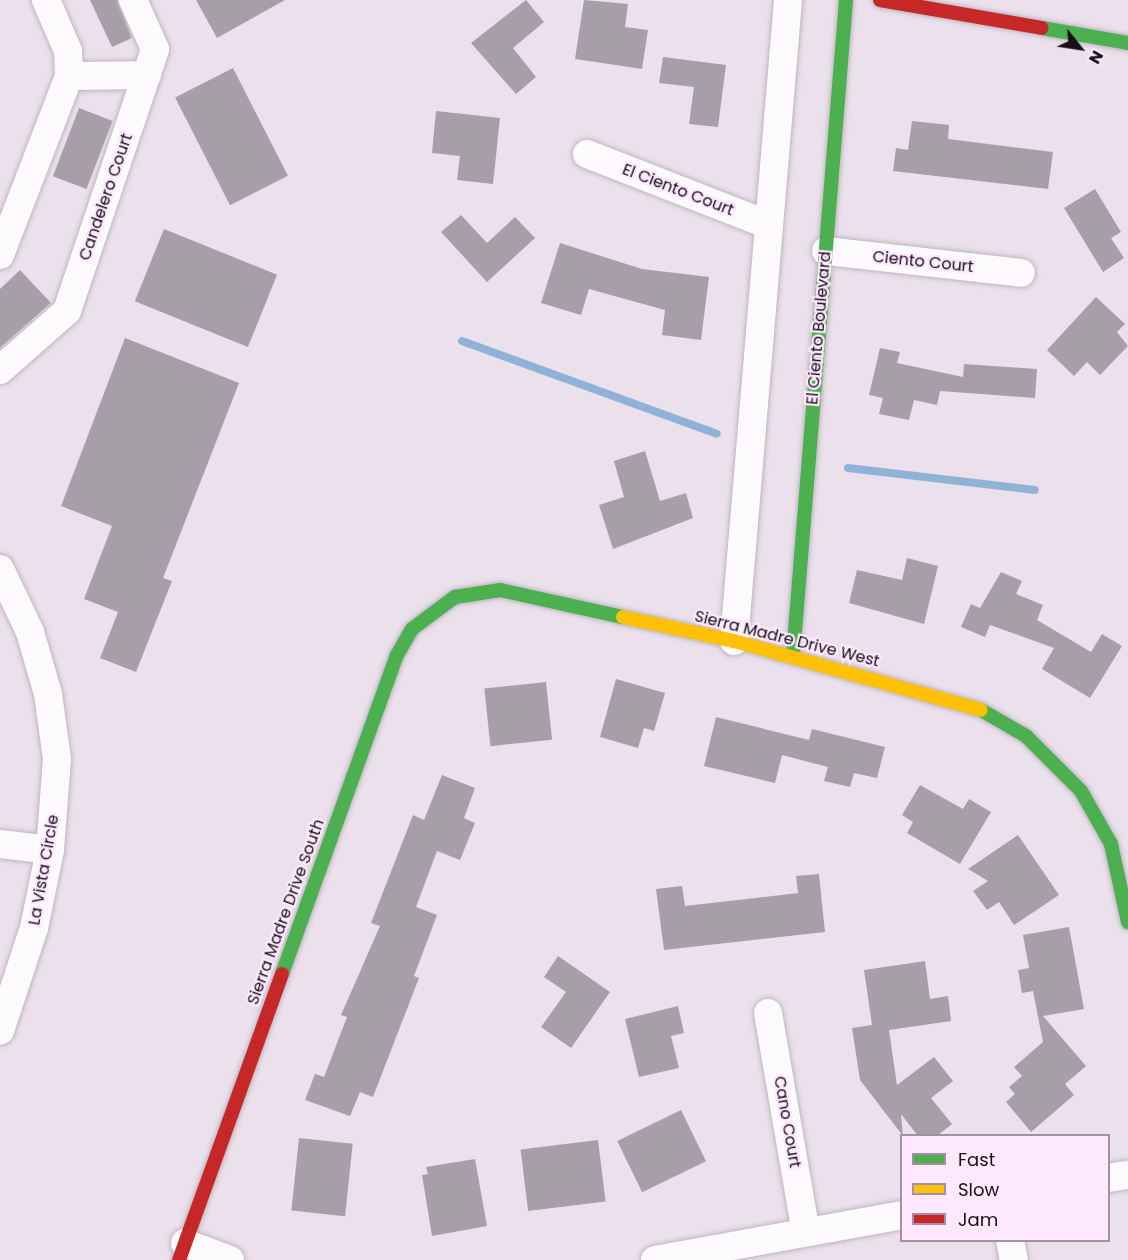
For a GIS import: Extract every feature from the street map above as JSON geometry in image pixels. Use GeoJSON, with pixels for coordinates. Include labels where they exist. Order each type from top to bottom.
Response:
{"type":"FeatureCollection","features":[{"type":"Feature","properties":{"kind":"street"},"geometry":{"type":"LineString","coordinates":[[0,255],[69,76],[68,51],[46,0]]}},
{"type":"Feature","properties":{"kind":"street","name":"Candelero Court"},"geometry":{"type":"LineString","coordinates":[[0,370],[67,311],[155,49],[134,0]]}},
{"type":"Feature","properties":{"kind":"street"},"geometry":{"type":"LineString","coordinates":[[734,641],[788,0]]}},
{"type":"Feature","properties":{"kind":"street","name":"El Ciento Boulevard"},"geometry":{"type":"LineString","coordinates":[[793,656],[846,0]]}},
{"type":"Feature","properties":{"kind":"street"},"geometry":{"type":"LineString","coordinates":[[880,0],[1128,44]]}},
{"type":"Feature","properties":{"kind":"street"},"geometry":{"type":"LineString","coordinates":[[69,76],[147,75]]}},
{"type":"Feature","properties":{"kind":"street","name":"El Ciento Court"},"geometry":{"type":"LineString","coordinates":[[587,154],[769,225]]}},
{"type":"Feature","properties":{"kind":"street","name":"Ciento Court"},"geometry":{"type":"LineString","coordinates":[[826,252],[1021,273]]}},
{"type":"Feature","properties":{"kind":"street","name":"La Vista Circle"},"geometry":{"type":"LineString","coordinates":[[0,569],[30,633],[54,725],[57,759],[51,850],[34,928],[0,1031]]}},
{"type":"Feature","properties":{"kind":"street","name":"Sierra Madre Drive West"},"geometry":{"type":"LineString","coordinates":[[455,597],[500,590],[734,641],[984,711],[1026,735],[1081,791],[1111,844],[1128,922]]}},
{"type":"Feature","properties":{"kind":"street","name":"Sierra Madre Drive South"},"geometry":{"type":"LineString","coordinates":[[182,1252],[397,655],[412,629],[455,597]]}},
{"type":"Feature","properties":{"kind":"street"},"geometry":{"type":"LineString","coordinates":[[0,844],[51,850]]}},
{"type":"Feature","properties":{"kind":"street","name":"Cano Court"},"geometry":{"type":"LineString","coordinates":[[768,1013],[806,1232]]}},
{"type":"Feature","properties":{"kind":"street"},"geometry":{"type":"LineString","coordinates":[[1110,1178],[1128,1175]]}},
{"type":"Feature","properties":{"kind":"street"},"geometry":{"type":"LineString","coordinates":[[655,1260],[900,1215]]}},
{"type":"Feature","properties":{"kind":"street"},"geometry":{"type":"LineString","coordinates":[[1010,1242],[1014,1260]]}},
{"type":"Feature","properties":{"kind":"street"},"geometry":{"type":"LineString","coordinates":[[182,1252],[230,1260]]}},
{"type":"Feature","properties":{"kind":"building"},"geometry":{"type":"Polygon","coordinates":[[[90,0],[117,0],[132,38],[112,47],[90,0]]]}},
{"type":"Feature","properties":{"kind":"building"},"geometry":{"type":"Polygon","coordinates":[[[196,0],[285,0],[217,38],[196,0]]]}},
{"type":"Feature","properties":{"kind":"building"},"geometry":{"type":"Polygon","coordinates":[[[526,0],[544,22],[513,48],[536,77],[516,94],[471,43],[526,0]]]}},
{"type":"Feature","properties":{"kind":"building"},"geometry":{"type":"Polygon","coordinates":[[[584,0],[628,4],[625,27],[648,30],[642,69],[575,59],[584,0]]]}},
{"type":"Feature","properties":{"kind":"building"},"geometry":{"type":"Polygon","coordinates":[[[663,57],[726,65],[718,127],[689,124],[694,87],[659,83],[663,57]]]}},
{"type":"Feature","properties":{"kind":"building"},"geometry":{"type":"Polygon","coordinates":[[[233,68],[288,176],[230,205],[175,98],[233,68]]]}},
{"type":"Feature","properties":{"kind":"building"},"geometry":{"type":"Polygon","coordinates":[[[79,108],[113,121],[86,189],[53,176],[79,108]]]}},
{"type":"Feature","properties":{"kind":"building"},"geometry":{"type":"Polygon","coordinates":[[[436,111],[500,118],[493,184],[457,180],[460,156],[432,153],[436,111]]]}},
{"type":"Feature","properties":{"kind":"building"},"geometry":{"type":"Polygon","coordinates":[[[912,121],[949,125],[948,139],[1053,152],[1048,189],[893,171],[896,148],[908,150],[912,121]]]}},
{"type":"Feature","properties":{"kind":"building"},"geometry":{"type":"Polygon","coordinates":[[[1095,189],[1121,232],[1111,238],[1124,258],[1103,272],[1064,208],[1095,189]]]}},
{"type":"Feature","properties":{"kind":"building"},"geometry":{"type":"Polygon","coordinates":[[[461,215],[487,243],[515,217],[535,238],[487,282],[441,232],[461,215]]]}},
{"type":"Feature","properties":{"kind":"building"},"geometry":{"type":"Polygon","coordinates":[[[164,229],[277,275],[248,347],[135,301],[164,229]]]}},
{"type":"Feature","properties":{"kind":"building"},"geometry":{"type":"Polygon","coordinates":[[[560,243],[642,269],[709,277],[701,340],[662,335],[665,310],[589,289],[581,315],[541,303],[560,243]]]}},
{"type":"Feature","properties":{"kind":"building"},"geometry":{"type":"Polygon","coordinates":[[[20,270],[51,303],[0,348],[0,289],[20,270]]]}},
{"type":"Feature","properties":{"kind":"building"},"geometry":{"type":"Polygon","coordinates":[[[1096,297],[1125,324],[1117,332],[1128,346],[1100,375],[1087,362],[1074,376],[1047,350],[1096,297]]]}},
{"type":"Feature","properties":{"kind":"building"},"geometry":{"type":"Polygon","coordinates":[[[125,338],[239,383],[163,578],[172,581],[136,672],[100,658],[118,612],[84,599],[112,526],[61,506],[125,338]]]}},
{"type":"Feature","properties":{"kind":"building"},"geometry":{"type":"Polygon","coordinates":[[[880,348],[900,352],[897,363],[963,377],[964,364],[1037,369],[1035,398],[940,391],[937,405],[914,400],[909,420],[879,414],[883,398],[869,395],[880,348]]]}},
{"type":"Feature","properties":{"kind":"building"},"geometry":{"type":"Polygon","coordinates":[[[645,451],[660,501],[686,493],[693,518],[613,549],[599,505],[624,497],[614,461],[645,451]]]}},
{"type":"Feature","properties":{"kind":"building"},"geometry":{"type":"Polygon","coordinates":[[[907,558],[938,566],[924,624],[849,603],[857,570],[902,580],[907,558]]]}},
{"type":"Feature","properties":{"kind":"building"},"geometry":{"type":"Polygon","coordinates":[[[1001,572],[1022,581],[1016,594],[1043,605],[1037,620],[1091,652],[1102,634],[1122,646],[1090,698],[1042,669],[1054,648],[990,625],[985,637],[961,627],[971,604],[980,608],[1001,572]]]}},
{"type":"Feature","properties":{"kind":"building"},"geometry":{"type":"Polygon","coordinates":[[[616,679],[665,693],[654,731],[644,728],[638,748],[600,737],[616,679]]]}},
{"type":"Feature","properties":{"kind":"building"},"geometry":{"type":"Polygon","coordinates":[[[546,682],[552,740],[490,746],[484,688],[546,682]]]}},
{"type":"Feature","properties":{"kind":"building"},"geometry":{"type":"Polygon","coordinates":[[[716,717],[809,740],[812,729],[885,747],[877,778],[854,773],[850,787],[824,781],[828,767],[782,755],[775,783],[704,766],[716,717]]]}},
{"type":"Feature","properties":{"kind":"building"},"geometry":{"type":"Polygon","coordinates":[[[442,775],[475,788],[464,818],[475,823],[460,860],[437,851],[416,907],[437,915],[414,976],[419,978],[373,1097],[360,1092],[350,1116],[305,1100],[315,1074],[324,1077],[347,1017],[341,1015],[380,926],[371,923],[413,815],[424,820],[442,775]]]}},
{"type":"Feature","properties":{"kind":"building"},"geometry":{"type":"Polygon","coordinates":[[[920,785],[963,809],[969,799],[991,812],[960,864],[907,833],[913,822],[902,815],[920,785]]]}},
{"type":"Feature","properties":{"kind":"building"},"geometry":{"type":"Polygon","coordinates":[[[1018,835],[1059,895],[1014,925],[999,902],[987,910],[973,891],[988,881],[968,869],[1018,835]]]}},
{"type":"Feature","properties":{"kind":"building"},"geometry":{"type":"Polygon","coordinates":[[[819,874],[825,932],[664,950],[656,889],[682,886],[685,906],[798,893],[796,876],[819,874]]]}},
{"type":"Feature","properties":{"kind":"building"},"geometry":{"type":"Polygon","coordinates":[[[1069,927],[1084,1009],[1043,1016],[1086,1066],[1065,1084],[1074,1095],[1031,1132],[1006,1102],[1015,1094],[1009,1087],[1022,1076],[1014,1067],[1043,1042],[1033,991],[1022,993],[1018,970],[1029,968],[1023,935],[1069,927]]]}},
{"type":"Feature","properties":{"kind":"building"},"geometry":{"type":"Polygon","coordinates":[[[558,956],[610,992],[571,1048],[541,1027],[566,992],[544,977],[558,956]]]}},
{"type":"Feature","properties":{"kind":"building"},"geometry":{"type":"Polygon","coordinates":[[[925,961],[930,999],[948,996],[951,1021],[889,1030],[897,1085],[934,1057],[953,1081],[931,1098],[952,1124],[940,1134],[916,1134],[901,1114],[901,1134],[860,1080],[852,1028],[872,1025],[864,970],[925,961]]]}},
{"type":"Feature","properties":{"kind":"building"},"geometry":{"type":"Polygon","coordinates":[[[678,1006],[684,1033],[671,1036],[679,1068],[639,1077],[625,1019],[678,1006]]]}},
{"type":"Feature","properties":{"kind":"building"},"geometry":{"type":"Polygon","coordinates":[[[681,1110],[706,1161],[642,1192],[617,1141],[681,1110]]]}},
{"type":"Feature","properties":{"kind":"building"},"geometry":{"type":"Polygon","coordinates":[[[299,1138],[353,1144],[345,1216],[291,1211],[299,1138]]]}},
{"type":"Feature","properties":{"kind":"building"},"geometry":{"type":"Polygon","coordinates":[[[598,1140],[606,1202],[528,1211],[521,1150],[598,1140]]]}},
{"type":"Feature","properties":{"kind":"building"},"geometry":{"type":"Polygon","coordinates":[[[475,1159],[487,1226],[432,1236],[422,1175],[428,1174],[426,1167],[475,1159]]]}},
{"type":"Feature","properties":{"kind":"waterway"},"geometry":{"type":"LineString","coordinates":[[462,341],[717,434]]}},
{"type":"Feature","properties":{"kind":"waterway"},"geometry":{"type":"LineString","coordinates":[[848,468],[1035,490]]}},
{"type":"Feature","properties":{"kind":"traffic: fast"},"geometry":{"type":"LineString","coordinates":[[793,656],[846,0]]}},
{"type":"Feature","properties":{"kind":"traffic: fast"},"geometry":{"type":"LineString","coordinates":[[1042,28],[1128,43]]}},
{"type":"Feature","properties":{"kind":"traffic: fast"},"geometry":{"type":"LineString","coordinates":[[282,974],[397,655],[412,629],[455,597],[500,590],[623,617]]}},
{"type":"Feature","properties":{"kind":"traffic: fast"},"geometry":{"type":"LineString","coordinates":[[981,710],[1026,736],[1081,791],[1111,844],[1128,922]]}},
{"type":"Feature","properties":{"kind":"traffic: slow"},"geometry":{"type":"LineString","coordinates":[[623,617],[734,641],[981,710]]}},
{"type":"Feature","properties":{"kind":"traffic: jam"},"geometry":{"type":"LineString","coordinates":[[880,0],[1042,28]]}},
{"type":"Feature","properties":{"kind":"traffic: jam"},"geometry":{"type":"LineString","coordinates":[[179,1260],[282,974]]}}]}
